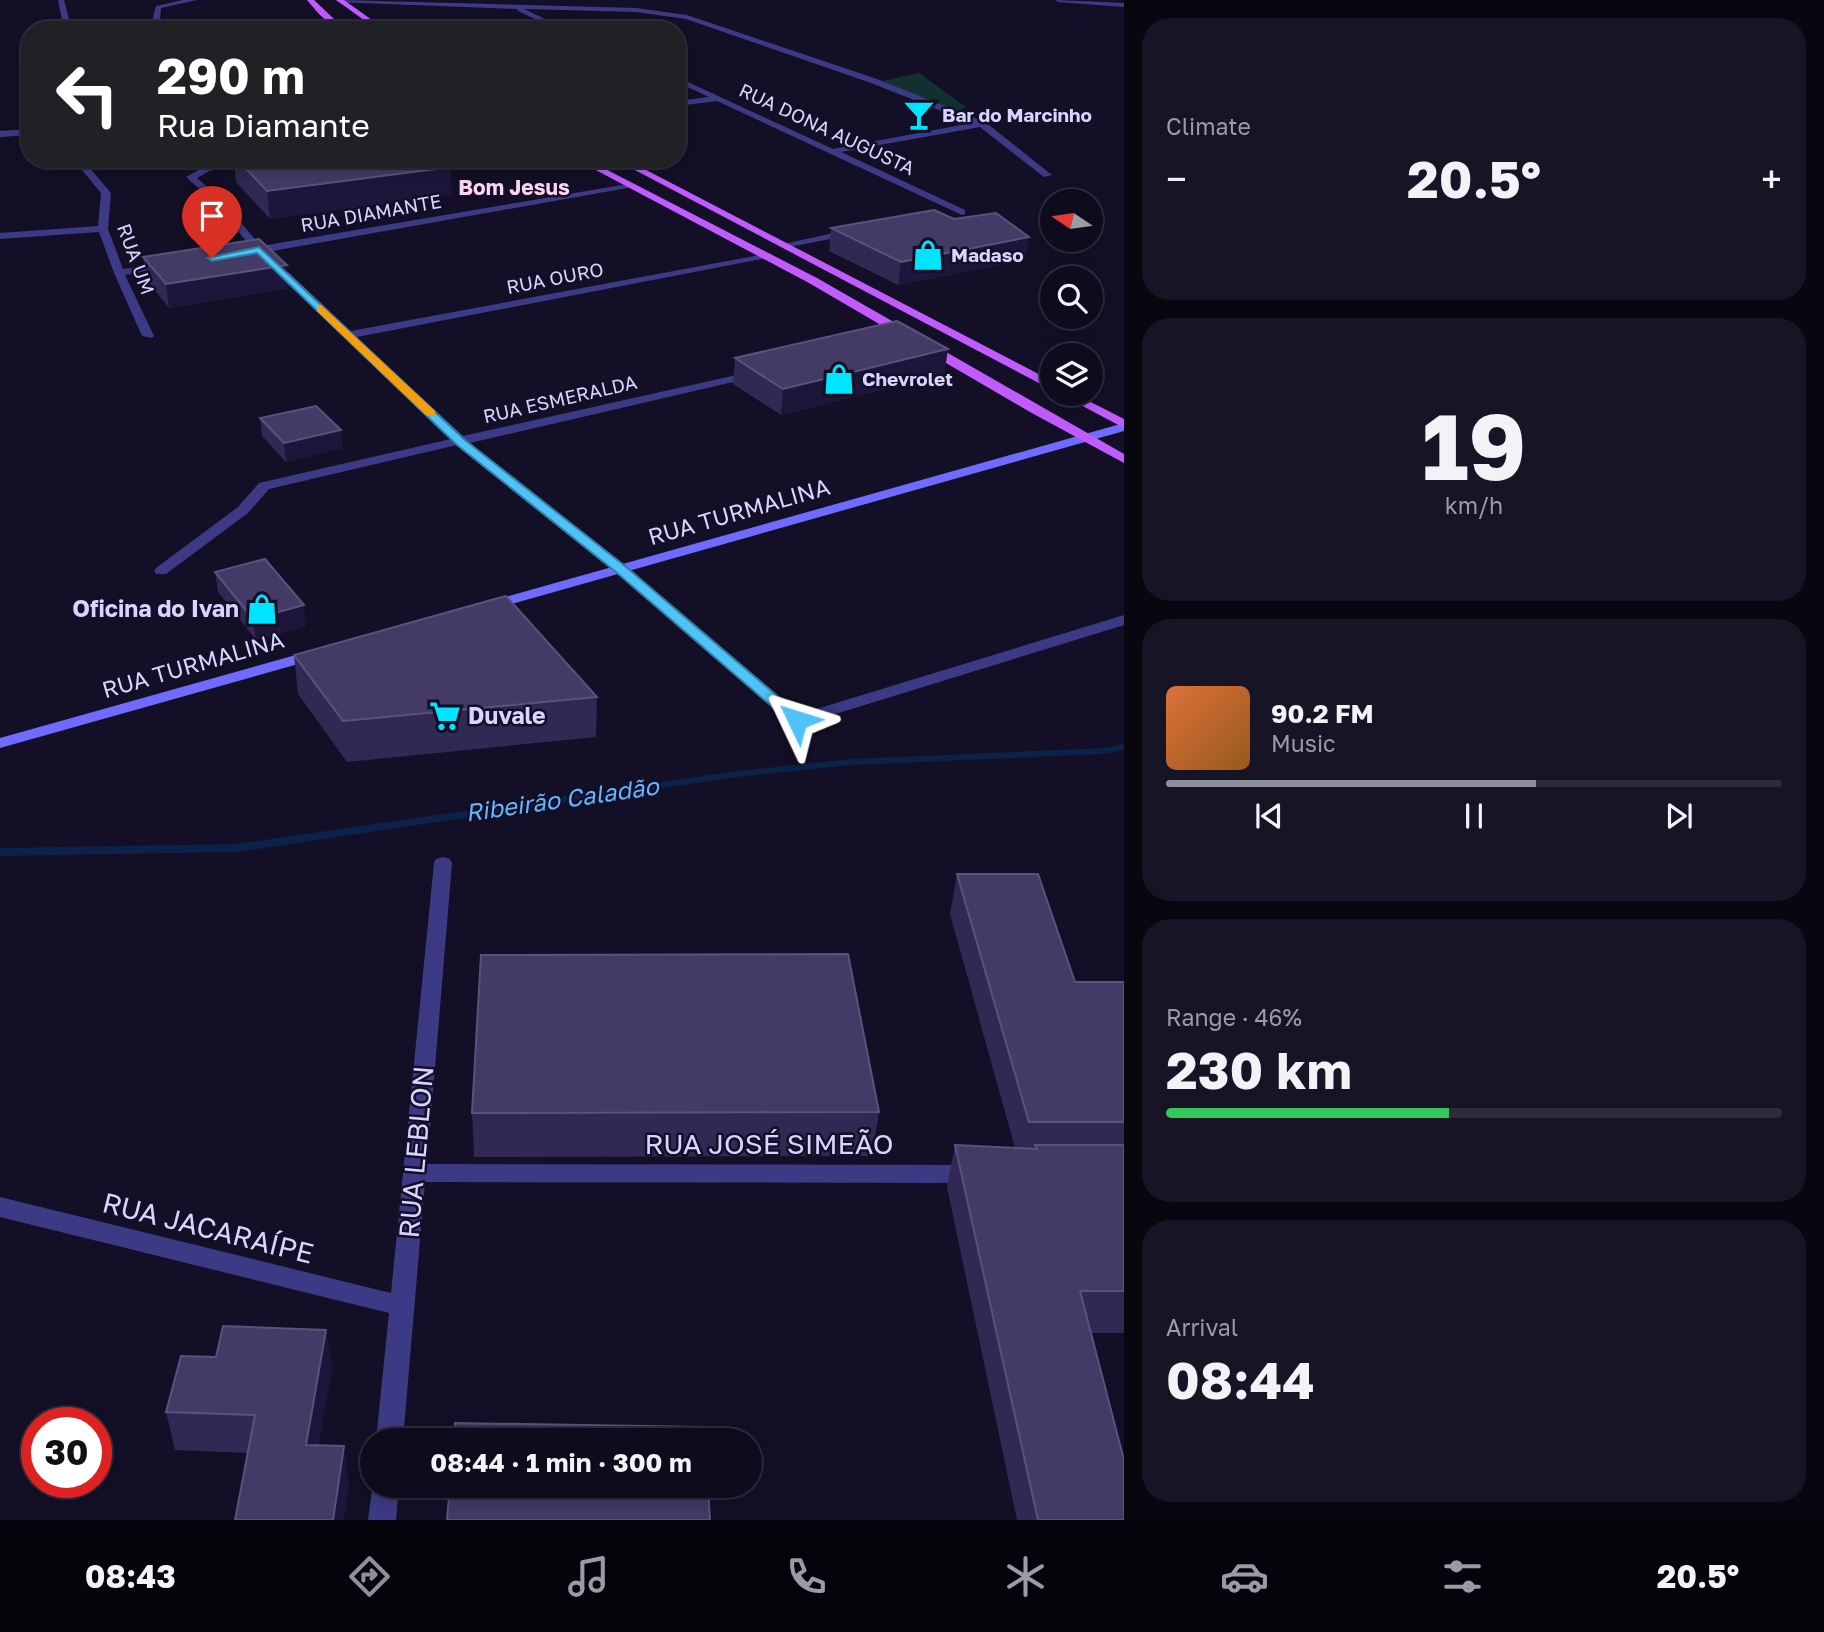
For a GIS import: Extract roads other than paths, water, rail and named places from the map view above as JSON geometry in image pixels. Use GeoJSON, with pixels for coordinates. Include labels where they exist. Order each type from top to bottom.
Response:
{"type":"FeatureCollection","features":[{"type":"Feature","properties":{"kind":"main road"},"geometry":{"type":"LineString","coordinates":[[310,0],[331,21]]}},
{"type":"Feature","properties":{"kind":"main road"},"geometry":{"type":"LineString","coordinates":[[339,1],[369,21]]}},
{"type":"Feature","properties":{"kind":"main road"},"geometry":{"type":"LineString","coordinates":[[595,168],[767,255],[1124,459]]}},
{"type":"Feature","properties":{"kind":"main road"},"geometry":{"type":"LineString","coordinates":[[635,168],[1040,380]]}},
{"type":"Feature","properties":{"kind":"main road"},"geometry":{"type":"LineString","coordinates":[[1088,406],[1124,426]]}},
{"type":"Feature","properties":{"kind":"main road","name":"RUA TURMALINA"},"geometry":{"type":"LineString","coordinates":[[475,610],[1124,426]]}},
{"type":"Feature","properties":{"kind":"main road","name":"RUA TURMALINA"},"geometry":{"type":"LineString","coordinates":[[0,743],[330,650]]}},
{"type":"Feature","properties":{"kind":"street"},"geometry":{"type":"LineString","coordinates":[[61,0],[66,21]]}},
{"type":"Feature","properties":{"kind":"street"},"geometry":{"type":"LineString","coordinates":[[156,21],[158,8],[174,2],[194,0]]}},
{"type":"Feature","properties":{"kind":"street"},"geometry":{"type":"LineString","coordinates":[[1058,0],[1124,5]]}},
{"type":"Feature","properties":{"kind":"street"},"geometry":{"type":"LineString","coordinates":[[339,1],[636,10],[687,17],[874,81],[982,124],[1047,175]]}},
{"type":"Feature","properties":{"kind":"street"},"geometry":{"type":"LineString","coordinates":[[512,6],[545,21]]}},
{"type":"Feature","properties":{"kind":"street","name":"RUA DONA AUGUSTA"},"geometry":{"type":"LineString","coordinates":[[686,83],[962,212],[936,216]]}},
{"type":"Feature","properties":{"kind":"street"},"geometry":{"type":"LineString","coordinates":[[686,103],[720,98]]}},
{"type":"Feature","properties":{"kind":"street"},"geometry":{"type":"LineString","coordinates":[[834,151],[982,124]]}},
{"type":"Feature","properties":{"kind":"street"},"geometry":{"type":"LineString","coordinates":[[0,134],[21,133]]}},
{"type":"Feature","properties":{"kind":"street","name":"RUA UM"},"geometry":{"type":"LineString","coordinates":[[85,168],[106,193],[103,229],[119,273],[148,336]]}},
{"type":"Feature","properties":{"kind":"street"},"geometry":{"type":"LineString","coordinates":[[204,168],[191,177],[215,198],[253,251],[349,335],[461,442],[621,569],[797,720],[1124,620]]}},
{"type":"Feature","properties":{"kind":"street","name":"RUA DIAMANTE"},"geometry":{"type":"LineString","coordinates":[[253,251],[628,187]]}},
{"type":"Feature","properties":{"kind":"street"},"geometry":{"type":"LineString","coordinates":[[0,236],[103,229]]}},
{"type":"Feature","properties":{"kind":"street"},"geometry":{"type":"LineString","coordinates":[[784,246],[857,232]]}},
{"type":"Feature","properties":{"kind":"street","name":"RUA OURO"},"geometry":{"type":"LineString","coordinates":[[349,335],[767,255]]}},
{"type":"Feature","properties":{"kind":"street"},"geometry":{"type":"LineString","coordinates":[[119,273],[183,263]]}},
{"type":"Feature","properties":{"kind":"street"},"geometry":{"type":"LineString","coordinates":[[885,343],[912,337]]}},
{"type":"Feature","properties":{"kind":"street","name":"RUA ESMERALDA"},"geometry":{"type":"LineString","coordinates":[[161,571],[243,510],[264,486],[766,371]]}},
{"type":"Feature","properties":{"kind":"street","name":"RUA LEBLON"},"geometry":{"type":"LineString","coordinates":[[391,1428],[443,863]]}},
{"type":"Feature","properties":{"kind":"street","name":"RUA JOSÉ SIMEÃO"},"geometry":{"type":"LineString","coordinates":[[414,1173],[999,1174]]}},
{"type":"Feature","properties":{"kind":"street","name":"RUA JACARAÍPE"},"geometry":{"type":"LineString","coordinates":[[0,1207],[402,1306]]}},
{"type":"Feature","properties":{"kind":"street"},"geometry":{"type":"LineString","coordinates":[[382,1520],[384,1498]]}},
{"type":"Feature","properties":{"kind":"waterway","name":"Ribeirão Caladão"},"geometry":{"type":"LineString","coordinates":[[0,852],[237,848],[737,774],[852,762],[1104,751],[1124,747]]}},
{"type":"Feature","properties":{"kind":"place","name":"Bar do Marcinho"},"geometry":{"type":"Point","coordinates":[919,115]}},
{"type":"Feature","properties":{"kind":"place","name":"Madaso"},"geometry":{"type":"Point","coordinates":[928,255]}},
{"type":"Feature","properties":{"kind":"place","name":"Chevrolet"},"geometry":{"type":"Point","coordinates":[839,379]}},
{"type":"Feature","properties":{"kind":"place","name":"Oficina do Ivan"},"geometry":{"type":"Point","coordinates":[262,609]}},
{"type":"Feature","properties":{"kind":"place","name":"Duvale"},"geometry":{"type":"Point","coordinates":[445,716]}},
{"type":"Feature","properties":{"kind":"district","name":"Bom Jesus"},"geometry":{"type":"Point","coordinates":[514,188]}}]}
